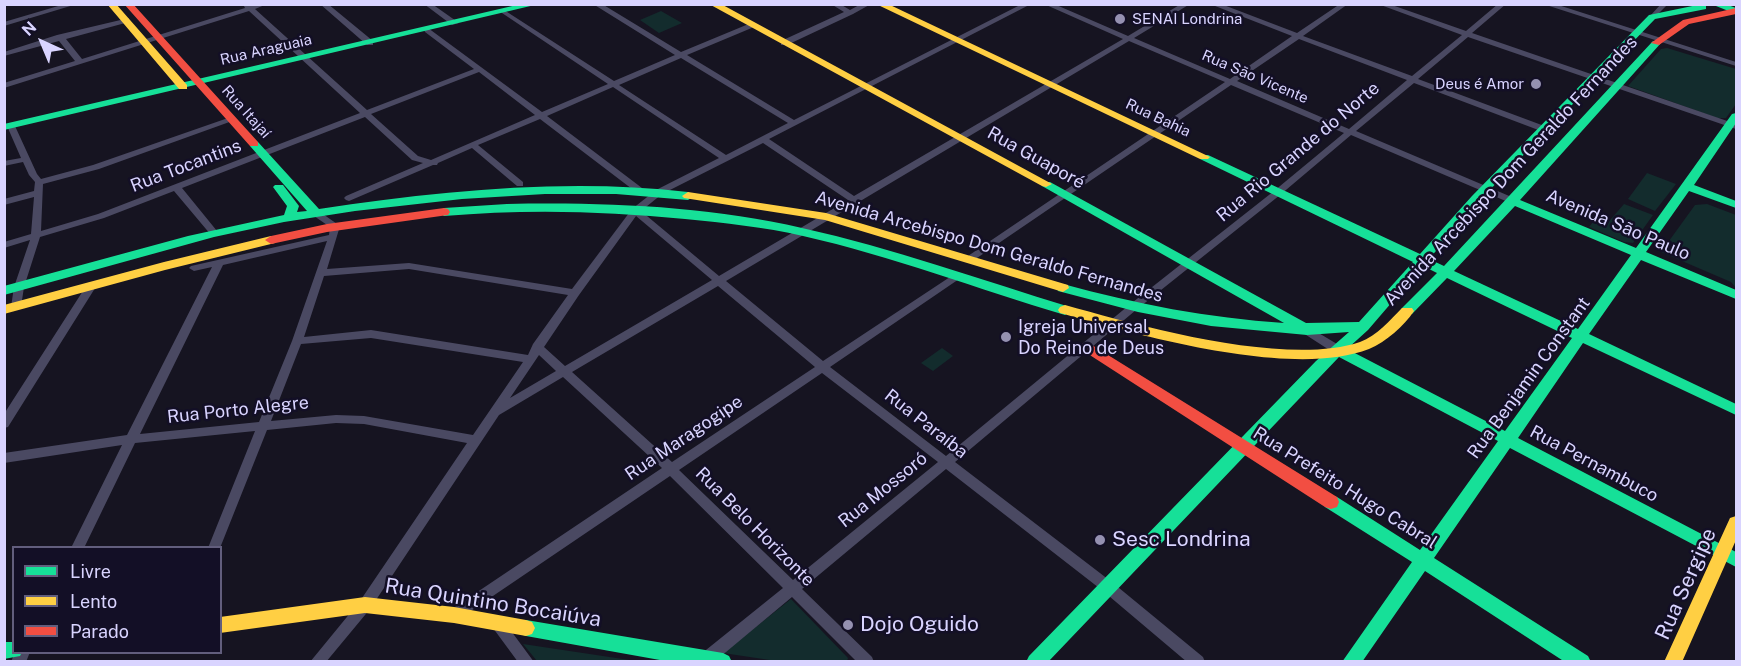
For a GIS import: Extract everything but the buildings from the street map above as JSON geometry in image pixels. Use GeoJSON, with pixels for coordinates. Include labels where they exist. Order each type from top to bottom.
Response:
{"type":"FeatureCollection","features":[{"type":"Feature","properties":{"kind":"street"},"geometry":{"type":"LineString","coordinates":[[4,24],[74,4]]}},
{"type":"Feature","properties":{"kind":"street","name":"Rua Itajaí"},"geometry":{"type":"LineString","coordinates":[[111,4],[198,83],[231,120],[292,201],[293,206],[289,218]]}},
{"type":"Feature","properties":{"kind":"street","name":"Rua Itajaí"},"geometry":{"type":"LineString","coordinates":[[128,4],[183,87]]}},
{"type":"Feature","properties":{"kind":"street"},"geometry":{"type":"LineString","coordinates":[[4,86],[264,4]]}},
{"type":"Feature","properties":{"kind":"street"},"geometry":{"type":"LineString","coordinates":[[323,4],[370,43]]}},
{"type":"Feature","properties":{"kind":"street"},"geometry":{"type":"LineString","coordinates":[[427,4],[455,23]]}},
{"type":"Feature","properties":{"kind":"street","name":"Rua Araguaia"},"geometry":{"type":"LineString","coordinates":[[8,127],[535,4]]}},
{"type":"Feature","properties":{"kind":"street"},"geometry":{"type":"LineString","coordinates":[[596,4],[794,123]]}},
{"type":"Feature","properties":{"kind":"street","name":"Rua Guaporé"},"geometry":{"type":"LineString","coordinates":[[713,4],[1189,262],[1278,312],[1338,350]]}},
{"type":"Feature","properties":{"kind":"street"},"geometry":{"type":"LineString","coordinates":[[834,4],[851,12]]}},
{"type":"Feature","properties":{"kind":"street"},"geometry":{"type":"LineString","coordinates":[[784,43],[868,4]]}},
{"type":"Feature","properties":{"kind":"street","name":"Rua Bahia"},"geometry":{"type":"LineString","coordinates":[[880,4],[1421,261],[1449,269],[1579,336],[1737,410]]}},
{"type":"Feature","properties":{"kind":"street"},"geometry":{"type":"LineString","coordinates":[[316,662],[364,605],[537,347],[635,211],[659,192],[1028,4]]}},
{"type":"Feature","properties":{"kind":"street","name":"Rua São Vicente"},"geometry":{"type":"LineString","coordinates":[[1047,4],[1231,81],[1480,193]]}},
{"type":"Feature","properties":{"kind":"street"},"geometry":{"type":"LineString","coordinates":[[494,414],[563,370],[1187,4]]}},
{"type":"Feature","properties":{"kind":"street"},"geometry":{"type":"LineString","coordinates":[[1213,4],[1544,129]]}},
{"type":"Feature","properties":{"kind":"street"},"geometry":{"type":"LineString","coordinates":[[970,258],[1345,4]]}},
{"type":"Feature","properties":{"kind":"street"},"geometry":{"type":"LineString","coordinates":[[1381,4],[1594,78],[1734,122]]}},
{"type":"Feature","properties":{"kind":"street","name":"Rua Rio Grande do Norte"},"geometry":{"type":"LineString","coordinates":[[1114,325],[1132,308],[1350,133],[1411,79],[1503,4]]}},
{"type":"Feature","properties":{"kind":"street"},"geometry":{"type":"LineString","coordinates":[[1546,4],[1737,64]]}},
{"type":"Feature","properties":{"kind":"street"},"geometry":{"type":"LineString","coordinates":[[1652,17],[1665,4]]}},
{"type":"Feature","properties":{"kind":"street"},"geometry":{"type":"LineString","coordinates":[[1652,17],[1717,5],[1737,11]]}},
{"type":"Feature","properties":{"kind":"street"},"geometry":{"type":"LineString","coordinates":[[249,7],[415,158],[418,164],[415,171]]}},
{"type":"Feature","properties":{"kind":"street","name":"Avenida Arcebispo Dom Geraldo Fernandes"},"geometry":{"type":"LineString","coordinates":[[10,308],[212,253],[334,232],[405,216],[560,207],[635,211],[801,231],[959,275],[1114,325],[1176,339],[1242,349],[1301,353],[1361,347],[1378,338],[1449,269],[1659,39],[1676,25],[1737,11]]}},
{"type":"Feature","properties":{"kind":"street"},"geometry":{"type":"LineString","coordinates":[[504,12],[725,158]]}},
{"type":"Feature","properties":{"kind":"street","name":"Avenida Arcebispo Dom Geraldo Fernandes"},"geometry":{"type":"LineString","coordinates":[[1338,350],[1363,327],[1480,193],[1652,17]]}},
{"type":"Feature","properties":{"kind":"street"},"geometry":{"type":"LineString","coordinates":[[4,54],[126,20]]}},
{"type":"Feature","properties":{"kind":"street"},"geometry":{"type":"LineString","coordinates":[[349,198],[542,117],[751,25]]}},
{"type":"Feature","properties":{"kind":"street"},"geometry":{"type":"LineString","coordinates":[[428,30],[639,190]]}},
{"type":"Feature","properties":{"kind":"street"},"geometry":{"type":"LineString","coordinates":[[60,37],[80,62]]}},
{"type":"Feature","properties":{"kind":"street","name":"Rua Tocantins"},"geometry":{"type":"LineString","coordinates":[[4,245],[101,216],[480,69]]}},
{"type":"Feature","properties":{"kind":"street"},"geometry":{"type":"LineString","coordinates":[[39,182],[96,167],[231,120]]}},
{"type":"Feature","properties":{"kind":"street","name":"Rua Benjamin Constant"},"geometry":{"type":"LineString","coordinates":[[1351,662],[1579,336],[1734,122]]}},
{"type":"Feature","properties":{"kind":"street"},"geometry":{"type":"LineString","coordinates":[[8,127],[39,182],[36,236],[10,308]]}},
{"type":"Feature","properties":{"kind":"street"},"geometry":{"type":"LineString","coordinates":[[763,139],[854,200]]}},
{"type":"Feature","properties":{"kind":"street"},"geometry":{"type":"LineString","coordinates":[[474,146],[520,184]]}},
{"type":"Feature","properties":{"kind":"street","name":"Rua Itajaí"},"geometry":{"type":"LineString","coordinates":[[257,156],[317,214]]}},
{"type":"Feature","properties":{"kind":"street"},"geometry":{"type":"LineString","coordinates":[[415,158],[434,163]]}},
{"type":"Feature","properties":{"kind":"street"},"geometry":{"type":"LineString","coordinates":[[4,164],[26,159]]}},
{"type":"Feature","properties":{"kind":"street"},"geometry":{"type":"LineString","coordinates":[[1687,186],[1737,205]]}},
{"type":"Feature","properties":{"kind":"street"},"geometry":{"type":"LineString","coordinates":[[176,188],[214,233]]}},
{"type":"Feature","properties":{"kind":"street","name":"Avenida Arcebispo Dom Geraldo Fernandes"},"geometry":{"type":"LineString","coordinates":[[4,291],[214,233],[289,218],[376,204],[518,190],[571,188],[659,192],[826,217],[1132,308],[1192,320],[1307,330],[1363,327]]}},
{"type":"Feature","properties":{"kind":"street"},"geometry":{"type":"LineString","coordinates":[[373,189],[376,204]]}},
{"type":"Feature","properties":{"kind":"street"},"geometry":{"type":"LineString","coordinates":[[4,202],[38,193]]}},
{"type":"Feature","properties":{"kind":"street"},"geometry":{"type":"LineString","coordinates":[[1449,269],[1437,251],[1480,206],[1480,193]]}},
{"type":"Feature","properties":{"kind":"street","name":"Avenida São Paulo"},"geometry":{"type":"LineString","coordinates":[[1480,193],[1512,200],[1737,295]]}},
{"type":"Feature","properties":{"kind":"street","name":"Rua Paraíba"},"geometry":{"type":"LineString","coordinates":[[635,211],[821,366],[1108,587],[1198,662]]}},
{"type":"Feature","properties":{"kind":"street"},"geometry":{"type":"LineString","coordinates":[[317,214],[334,232]]}},
{"type":"Feature","properties":{"kind":"street"},"geometry":{"type":"LineString","coordinates":[[194,268],[334,232]]}},
{"type":"Feature","properties":{"kind":"street"},"geometry":{"type":"LineString","coordinates":[[214,546],[297,341],[334,232]]}},
{"type":"Feature","properties":{"kind":"street"},"geometry":{"type":"LineString","coordinates":[[78,546],[219,262]]}},
{"type":"Feature","properties":{"kind":"street"},"geometry":{"type":"LineString","coordinates":[[321,273],[409,266],[575,293]]}},
{"type":"Feature","properties":{"kind":"street"},"geometry":{"type":"LineString","coordinates":[[934,290],[939,277],[936,269]]}},
{"type":"Feature","properties":{"kind":"street","name":"Rua Maragogipe"},"geometry":{"type":"LineString","coordinates":[[454,615],[959,275]]}},
{"type":"Feature","properties":{"kind":"street"},"geometry":{"type":"LineString","coordinates":[[4,424],[92,285]]}},
{"type":"Feature","properties":{"kind":"street"},"geometry":{"type":"LineString","coordinates":[[1276,327],[1280,320],[1278,312]]}},
{"type":"Feature","properties":{"kind":"street","name":"Rua Mossoró"},"geometry":{"type":"LineString","coordinates":[[705,660],[1114,325]]}},
{"type":"Feature","properties":{"kind":"street"},"geometry":{"type":"LineString","coordinates":[[297,341],[371,334],[529,359]]}},
{"type":"Feature","properties":{"kind":"street","name":"Rua Belo Horizonte"},"geometry":{"type":"LineString","coordinates":[[537,347],[670,468],[793,588],[854,655],[867,662]]}},
{"type":"Feature","properties":{"kind":"street","name":"Rua Prefeito Hugo Cabral"},"geometry":{"type":"LineString","coordinates":[[1087,347],[1422,558],[1582,662]]}},
{"type":"Feature","properties":{"kind":"street"},"geometry":{"type":"LineString","coordinates":[[1035,662],[1338,350]]}},
{"type":"Feature","properties":{"kind":"street","name":"Rua Pernambuco"},"geometry":{"type":"LineString","coordinates":[[1338,350],[1737,560]]}},
{"type":"Feature","properties":{"kind":"street"},"geometry":{"type":"LineString","coordinates":[[519,374],[531,382],[549,379]]}},
{"type":"Feature","properties":{"kind":"street","name":"Rua Porto Alegre"},"geometry":{"type":"LineString","coordinates":[[4,458],[132,439],[336,419],[364,420],[474,440]]}},
{"type":"Feature","properties":{"kind":"street","name":"Rua Sergipe"},"geometry":{"type":"LineString","coordinates":[[1674,662],[1737,523]]}},
{"type":"Feature","properties":{"kind":"street","name":"Rua Quintino Bocaiúva"},"geometry":{"type":"LineString","coordinates":[[222,625],[364,605],[454,615],[723,662]]}},
{"type":"Feature","properties":{"kind":"street"},"geometry":{"type":"LineString","coordinates":[[498,624],[527,662]]}},
{"type":"Feature","properties":{"kind":"green space"},"geometry":{"type":"Polygon","coordinates":[[[661,11],[682,23],[659,33],[640,20],[661,11]]]}},
{"type":"Feature","properties":{"kind":"green space"},"geometry":{"type":"Polygon","coordinates":[[[1667,48],[1736,69],[1736,104],[1726,118],[1717,118],[1628,86],[1661,49],[1667,48]]]}},
{"type":"Feature","properties":{"kind":"green space"},"geometry":{"type":"Polygon","coordinates":[[[1647,173],[1676,184],[1655,211],[1628,199],[1647,173]]]}},
{"type":"Feature","properties":{"kind":"green space"},"geometry":{"type":"Polygon","coordinates":[[[1624,204],[1653,215],[1633,243],[1624,242],[1589,227],[1593,222],[1604,227],[1624,204]]]}},
{"type":"Feature","properties":{"kind":"green space"},"geometry":{"type":"Polygon","coordinates":[[[1707,204],[1736,215],[1736,288],[1731,282],[1661,252],[1695,205],[1707,204]]]}},
{"type":"Feature","properties":{"kind":"green space"},"geometry":{"type":"Polygon","coordinates":[[[942,348],[953,356],[933,371],[921,363],[942,348]]]}},
{"type":"Feature","properties":{"kind":"green space"},"geometry":{"type":"Polygon","coordinates":[[[791,599],[848,658],[847,661],[783,662],[723,653],[791,599]]]}},
{"type":"Feature","properties":{"kind":"green space"},"geometry":{"type":"Polygon","coordinates":[[[523,644],[636,661],[537,661],[523,644]]]}},
{"type":"Feature","properties":{"kind":"traffic: fast"},"geometry":{"type":"LineString","coordinates":[[4,127],[535,4]]}},
{"type":"Feature","properties":{"kind":"traffic: fast"},"geometry":{"type":"LineString","coordinates":[[1715,4],[1736,11]]}},
{"type":"Feature","properties":{"kind":"traffic: fast"},"geometry":{"type":"LineString","coordinates":[[1063,288],[1138,308],[1211,321],[1285,328],[1363,327],[1476,198],[1652,17],[1703,7]]}},
{"type":"Feature","properties":{"kind":"traffic: fast"},"geometry":{"type":"LineString","coordinates":[[1407,311],[1480,237],[1656,43]]}},
{"type":"Feature","properties":{"kind":"traffic: fast"},"geometry":{"type":"LineString","coordinates":[[1351,662],[1736,116]]}},
{"type":"Feature","properties":{"kind":"traffic: fast"},"geometry":{"type":"LineString","coordinates":[[254,144],[317,214]]}},
{"type":"Feature","properties":{"kind":"traffic: fast"},"geometry":{"type":"LineString","coordinates":[[1204,157],[1736,410]]}},
{"type":"Feature","properties":{"kind":"traffic: fast"},"geometry":{"type":"LineString","coordinates":[[1046,184],[1307,330]]}},
{"type":"Feature","properties":{"kind":"traffic: fast"},"geometry":{"type":"LineString","coordinates":[[1687,186],[1736,205]]}},
{"type":"Feature","properties":{"kind":"traffic: fast"},"geometry":{"type":"LineString","coordinates":[[279,187],[293,206],[289,218]]}},
{"type":"Feature","properties":{"kind":"traffic: fast"},"geometry":{"type":"LineString","coordinates":[[4,291],[214,233],[284,218],[355,207],[462,196],[545,191],[616,190],[688,196]]}},
{"type":"Feature","properties":{"kind":"traffic: fast"},"geometry":{"type":"LineString","coordinates":[[1511,200],[1736,295]]}},
{"type":"Feature","properties":{"kind":"traffic: fast"},"geometry":{"type":"LineString","coordinates":[[444,212],[538,207],[600,209],[663,213],[762,224],[869,249],[1065,310]]}},
{"type":"Feature","properties":{"kind":"traffic: fast"},"geometry":{"type":"LineString","coordinates":[[1035,662],[1321,365],[1363,327]]}},
{"type":"Feature","properties":{"kind":"traffic: fast"},"geometry":{"type":"LineString","coordinates":[[1338,350],[1736,560]]}},
{"type":"Feature","properties":{"kind":"traffic: fast"},"geometry":{"type":"LineString","coordinates":[[1331,502],[1582,662]]}},
{"type":"Feature","properties":{"kind":"traffic: fast"},"geometry":{"type":"LineString","coordinates":[[526,628],[723,662]]}},
{"type":"Feature","properties":{"kind":"traffic: fast"},"geometry":{"type":"LineString","coordinates":[[4,651],[12,650]]}},
{"type":"Feature","properties":{"kind":"traffic: slow"},"geometry":{"type":"LineString","coordinates":[[111,4],[183,87]]}},
{"type":"Feature","properties":{"kind":"traffic: slow"},"geometry":{"type":"LineString","coordinates":[[713,4],[1046,184]]}},
{"type":"Feature","properties":{"kind":"traffic: slow"},"geometry":{"type":"LineString","coordinates":[[880,4],[1204,157]]}},
{"type":"Feature","properties":{"kind":"traffic: slow"},"geometry":{"type":"LineString","coordinates":[[688,196],[826,217],[1063,288]]}},
{"type":"Feature","properties":{"kind":"traffic: slow"},"geometry":{"type":"LineString","coordinates":[[4,310],[164,266],[271,240]]}},
{"type":"Feature","properties":{"kind":"traffic: slow"},"geometry":{"type":"LineString","coordinates":[[1065,310],[1171,337],[1256,351],[1296,354],[1332,353],[1361,347],[1392,327],[1407,311]]}},
{"type":"Feature","properties":{"kind":"traffic: slow"},"geometry":{"type":"LineString","coordinates":[[1673,662],[1736,523]]}},
{"type":"Feature","properties":{"kind":"traffic: slow"},"geometry":{"type":"LineString","coordinates":[[222,625],[365,605],[454,615],[526,628]]}},
{"type":"Feature","properties":{"kind":"traffic: jam"},"geometry":{"type":"LineString","coordinates":[[128,4],[254,144]]}},
{"type":"Feature","properties":{"kind":"traffic: jam"},"geometry":{"type":"LineString","coordinates":[[1656,43],[1686,22],[1736,11]]}},
{"type":"Feature","properties":{"kind":"traffic: jam"},"geometry":{"type":"LineString","coordinates":[[271,240],[327,228],[444,212]]}},
{"type":"Feature","properties":{"kind":"traffic: jam"},"geometry":{"type":"LineString","coordinates":[[1087,347],[1331,502]]}},
{"type":"Feature","properties":{"kind":"place","name":"SENAI Londrina"},"geometry":{"type":"Point","coordinates":[1120,19]}},
{"type":"Feature","properties":{"kind":"place","name":"Deus é Amor"},"geometry":{"type":"Point","coordinates":[1536,84]}},
{"type":"Feature","properties":{"kind":"place","name":"Igreja Universal Do Reino de Deus"},"geometry":{"type":"Point","coordinates":[1006,337]}},
{"type":"Feature","properties":{"kind":"place","name":"Sesc Londrina"},"geometry":{"type":"Point","coordinates":[1100,540]}},
{"type":"Feature","properties":{"kind":"place","name":"Dojo Oguido"},"geometry":{"type":"Point","coordinates":[848,625]}}]}
